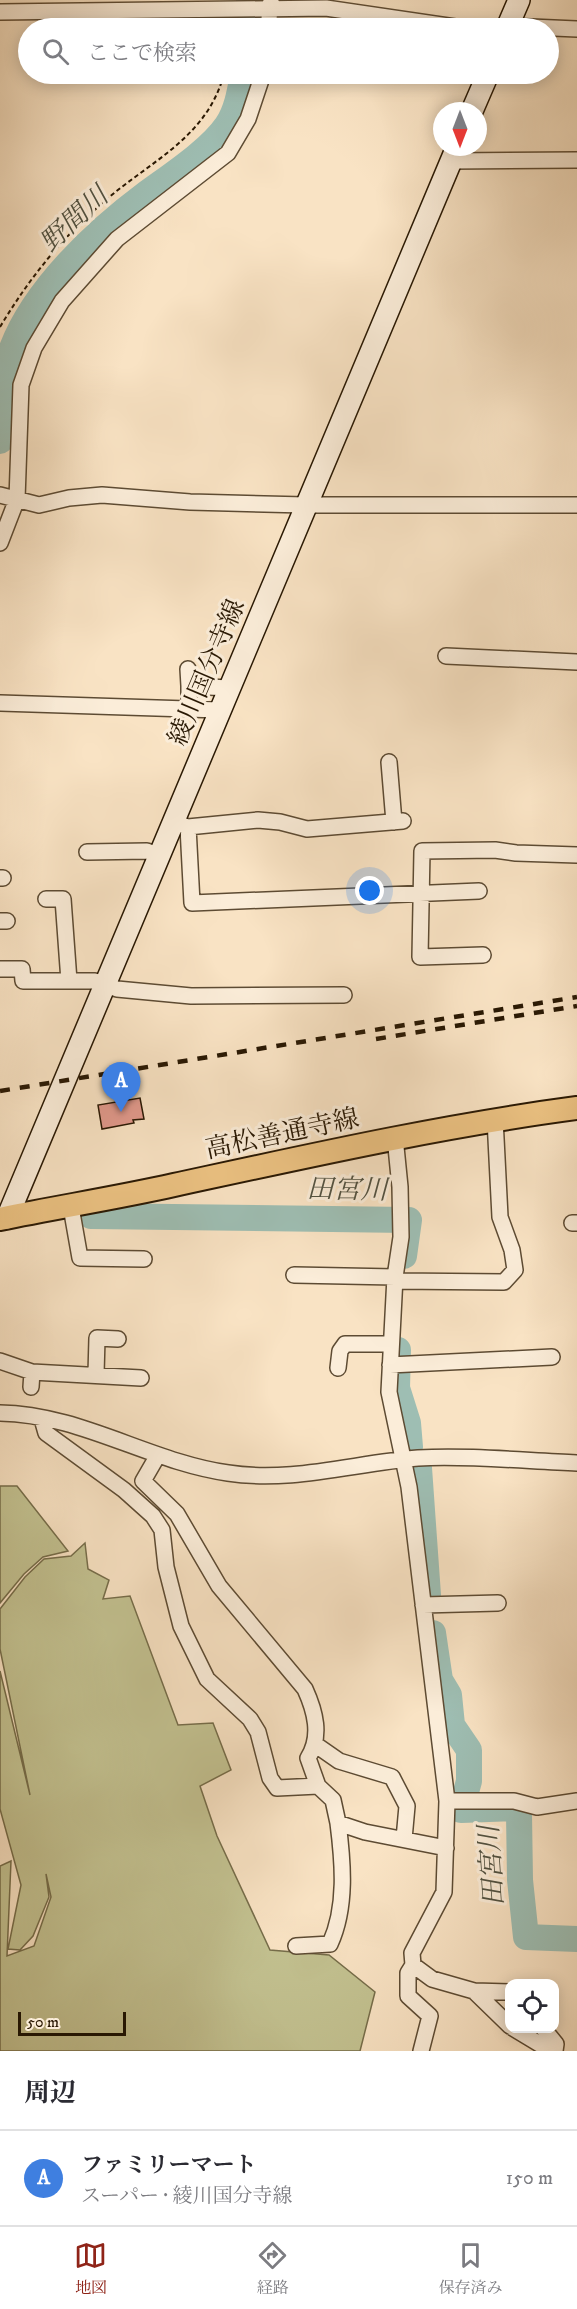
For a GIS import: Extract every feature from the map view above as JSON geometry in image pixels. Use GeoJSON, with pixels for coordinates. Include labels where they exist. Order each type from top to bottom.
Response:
{"type":"FeatureCollection","features":[{"type":"Feature","properties":{"kind":"main road"},"geometry":{"type":"LineString","coordinates":[[512,18],[519,0]]}},
{"type":"Feature","properties":{"kind":"main road"},"geometry":{"type":"LineString","coordinates":[[476,102],[484,84]]}},
{"type":"Feature","properties":{"kind":"main road","name":"綾川国分寺線"},"geometry":{"type":"LineString","coordinates":[[2,1224],[159,855],[180,825],[219,711],[453,156]]}},
{"type":"Feature","properties":{"kind":"main road","name":"高松善通寺線"},"geometry":{"type":"LineString","coordinates":[[2,1224],[395,1137],[495,1119],[577,1108]]}},
{"type":"Feature","properties":{"kind":"street"},"geometry":{"type":"LineString","coordinates":[[0,12],[163,6],[269,7],[326,8],[394,18]]}},
{"type":"Feature","properties":{"kind":"street"},"geometry":{"type":"LineString","coordinates":[[559,28],[577,29]]}},
{"type":"Feature","properties":{"kind":"street"},"geometry":{"type":"LineString","coordinates":[[0,543],[9,498],[21,385],[33,348],[62,302],[117,240],[228,153],[248,119],[260,84]]}},
{"type":"Feature","properties":{"kind":"street"},"geometry":{"type":"LineString","coordinates":[[487,156],[577,160]]}},
{"type":"Feature","properties":{"kind":"street"},"geometry":{"type":"LineString","coordinates":[[9,498],[39,505],[69,498],[102,495],[190,502],[306,505],[577,505]]}},
{"type":"Feature","properties":{"kind":"street"},"geometry":{"type":"LineString","coordinates":[[446,656],[577,662]]}},
{"type":"Feature","properties":{"kind":"street"},"geometry":{"type":"LineString","coordinates":[[188,669],[189,708]]}},
{"type":"Feature","properties":{"kind":"street"},"geometry":{"type":"LineString","coordinates":[[189,686],[229,688]]}},
{"type":"Feature","properties":{"kind":"street"},"geometry":{"type":"LineString","coordinates":[[0,703],[189,708],[219,711]]}},
{"type":"Feature","properties":{"kind":"street"},"geometry":{"type":"LineString","coordinates":[[389,762],[399,821],[307,829],[280,822],[258,820],[180,825],[192,903],[479,891]]}},
{"type":"Feature","properties":{"kind":"street"},"geometry":{"type":"LineString","coordinates":[[483,955],[420,957],[422,851],[495,850],[577,855]]}},
{"type":"Feature","properties":{"kind":"street"},"geometry":{"type":"LineString","coordinates":[[87,852],[147,851],[159,855]]}},
{"type":"Feature","properties":{"kind":"street"},"geometry":{"type":"LineString","coordinates":[[46,899],[63,899],[69,981]]}},
{"type":"Feature","properties":{"kind":"street"},"geometry":{"type":"LineString","coordinates":[[0,969],[22,969],[23,981],[95,981],[117,989],[191,996],[344,995]]}},
{"type":"Feature","properties":{"kind":"street"},"geometry":{"type":"LineString","coordinates":[[294,1275],[504,1282],[515,1269],[512,1250],[500,1217],[495,1119]]}},
{"type":"Feature","properties":{"kind":"street"},"geometry":{"type":"LineString","coordinates":[[395,1137],[401,1219],[398,1280],[391,1344],[397,1365],[389,1392],[404,1460],[423,1605],[457,1801],[446,1848],[444,1892],[412,1953],[412,1965],[408,1973],[408,1996],[430,2016],[421,2051]]}},
{"type":"Feature","properties":{"kind":"street"},"geometry":{"type":"LineString","coordinates":[[71,1207],[80,1258],[144,1259]]}},
{"type":"Feature","properties":{"kind":"street"},"geometry":{"type":"LineString","coordinates":[[96,1374],[97,1338],[118,1339]]}},
{"type":"Feature","properties":{"kind":"street"},"geometry":{"type":"LineString","coordinates":[[338,1368],[340,1351],[345,1344],[391,1344]]}},
{"type":"Feature","properties":{"kind":"street"},"geometry":{"type":"LineString","coordinates":[[397,1365],[552,1357]]}},
{"type":"Feature","properties":{"kind":"street"},"geometry":{"type":"LineString","coordinates":[[0,1361],[31,1379],[96,1374],[141,1378]]}},
{"type":"Feature","properties":{"kind":"street"},"geometry":{"type":"LineString","coordinates":[[0,1413],[62,1421],[196,1467],[252,1476],[285,1475],[404,1460],[577,1463]]}},
{"type":"Feature","properties":{"kind":"street"},"geometry":{"type":"LineString","coordinates":[[42,1419],[46,1433],[124,1490],[153,1516],[162,1530],[166,1567],[181,1626],[207,1678],[250,1719],[258,1732],[270,1778],[277,1788],[318,1786]]}},
{"type":"Feature","properties":{"kind":"street"},"geometry":{"type":"LineString","coordinates":[[158,1455],[143,1481],[177,1514],[219,1586],[305,1689],[313,1708],[316,1745],[308,1758],[318,1786],[333,1800],[338,1823],[342,1858],[338,1926],[330,1944],[296,1946]]}},
{"type":"Feature","properties":{"kind":"street"},"geometry":{"type":"LineString","coordinates":[[423,1605],[498,1603]]}},
{"type":"Feature","properties":{"kind":"street"},"geometry":{"type":"LineString","coordinates":[[316,1745],[339,1761],[392,1777],[407,1806],[404,1839]]}},
{"type":"Feature","properties":{"kind":"street"},"geometry":{"type":"LineString","coordinates":[[457,1801],[514,1801],[537,1807],[577,1801]]}},
{"type":"Feature","properties":{"kind":"street"},"geometry":{"type":"LineString","coordinates":[[338,1823],[365,1832],[446,1848]]}},
{"type":"Feature","properties":{"kind":"street"},"geometry":{"type":"LineString","coordinates":[[412,1965],[432,1979],[474,1991],[505,1992]]}},
{"type":"Feature","properties":{"kind":"street"},"geometry":{"type":"LineString","coordinates":[[474,1991],[505,2021]]}},
{"type":"Feature","properties":{"kind":"street"},"geometry":{"type":"LineString","coordinates":[[522,2033],[553,2051],[556,2044],[547,2033]]}},
{"type":"Feature","properties":{"kind":"path"},"geometry":{"type":"LineString","coordinates":[[0,327],[25,285],[64,238],[99,206],[179,145],[198,126],[217,95],[221,84]]}},
{"type":"Feature","properties":{"kind":"shaded area"},"geometry":{"type":"Polygon","coordinates":[[[0,1486],[17,1486],[68,1551],[43,1557],[24,1574],[0,1603],[0,1486]]]}},
{"type":"Feature","properties":{"kind":"shaded area"},"geometry":{"type":"Polygon","coordinates":[[[85,1543],[88,1569],[109,1580],[103,1599],[130,1596],[178,1725],[213,1723],[231,1770],[200,1786],[217,1836],[270,1950],[329,1955],[375,1992],[360,2051],[0,2051],[0,1866],[11,1861],[7,1956],[34,1946],[51,1897],[46,1874],[49,1897],[33,1936],[20,1950],[8,1949],[21,1885],[0,1809],[0,1671],[30,1795],[0,1649],[0,1609],[25,1577],[44,1559],[71,1556],[85,1543]]]}},
{"type":"Feature","properties":{"kind":"building"},"geometry":{"type":"Polygon","coordinates":[[[140,1098],[144,1119],[102,1129],[98,1105],[140,1098]]]}},
{"type":"Feature","properties":{"kind":"waterway","name":"野間川"},"geometry":{"type":"LineString","coordinates":[[249,0],[249,18]]}},
{"type":"Feature","properties":{"kind":"waterway","name":"野間川"},"geometry":{"type":"LineString","coordinates":[[0,441],[2,395],[7,361],[21,328],[34,306],[68,263],[107,225],[211,144],[227,125],[238,100],[241,84]]}},
{"type":"Feature","properties":{"kind":"waterway","name":"田宮川"},"geometry":{"type":"LineString","coordinates":[[91,1216],[409,1220],[404,1256]]}},
{"type":"Feature","properties":{"kind":"waterway","name":"田宮川"},"geometry":{"type":"LineString","coordinates":[[398,1350],[397,1388],[408,1423],[410,1447]]}},
{"type":"Feature","properties":{"kind":"waterway","name":"田宮川"},"geometry":{"type":"LineString","coordinates":[[419,1468],[428,1595]]}},
{"type":"Feature","properties":{"kind":"waterway","name":"田宮川"},"geometry":{"type":"LineString","coordinates":[[433,1633],[440,1680],[449,1695],[452,1725],[469,1750],[469,1781],[461,1810],[515,1808],[519,1814],[520,1880],[526,1937],[577,1939]]}},
{"type":"Feature","properties":{"kind":"railway"},"geometry":{"type":"LineString","coordinates":[[0,1091],[577,997]]}},
{"type":"Feature","properties":{"kind":"railway"},"geometry":{"type":"LineString","coordinates":[[376,1039],[577,1006]]}},
{"type":"Feature","properties":{"kind":"place","name":"ファミリーマート"},"geometry":{"type":"Point","coordinates":[121,1112]}}]}
